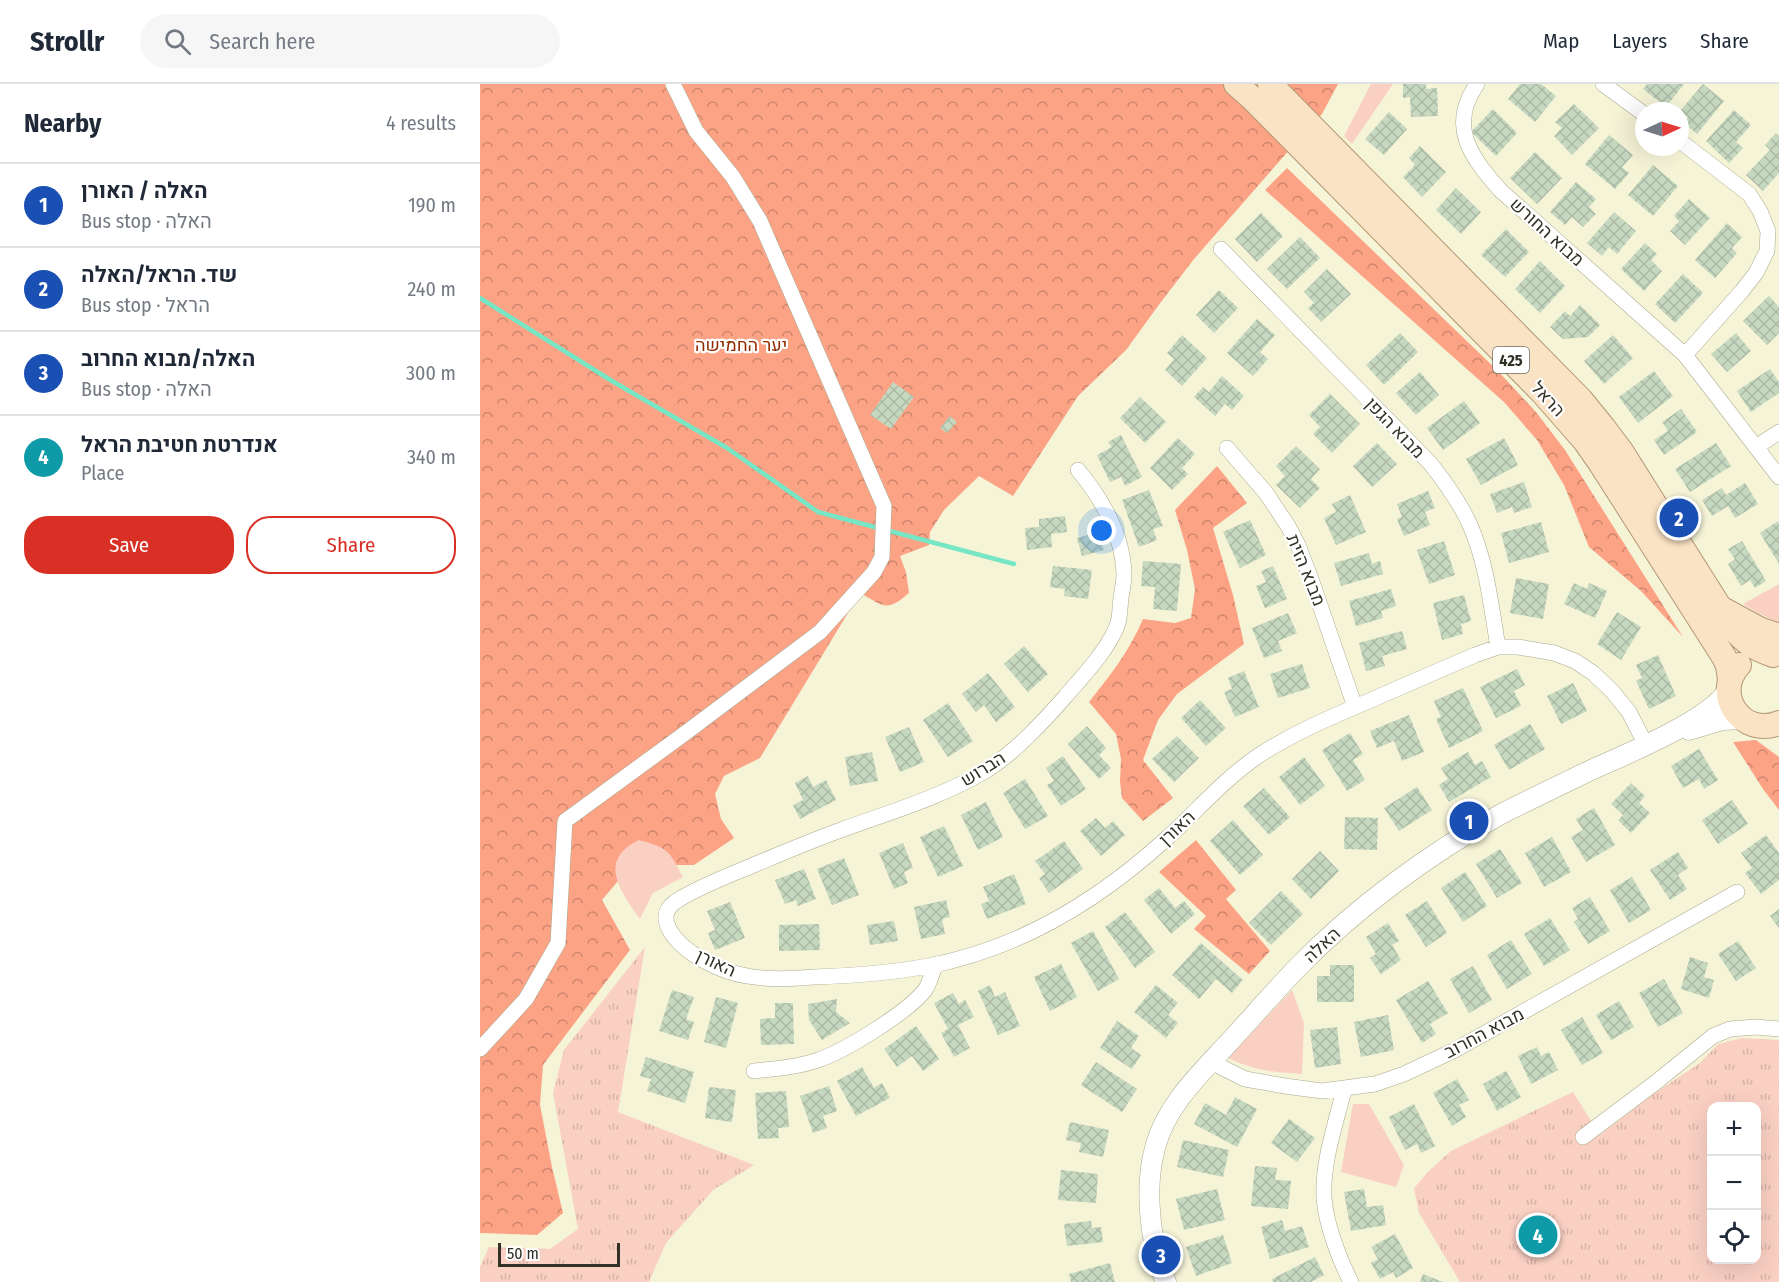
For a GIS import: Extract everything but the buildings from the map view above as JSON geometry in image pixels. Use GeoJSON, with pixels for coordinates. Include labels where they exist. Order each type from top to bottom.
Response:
{"type":"FeatureCollection","features":[{"type":"Feature","properties":{"kind":"main road","name":"הראל"},"geometry":{"type":"LineString","coordinates":[[1236,84],[1542,392],[1585,441],[1724,657],[1728,666],[1730,701],[1742,719]]}},
{"type":"Feature","properties":{"kind":"main road","name":"הראל"},"geometry":{"type":"LineString","coordinates":[[1270,84],[1581,400],[1621,451],[1742,639],[1753,648],[1777,650]]}},
{"type":"Feature","properties":{"kind":"main road"},"geometry":{"type":"LineString","coordinates":[[1729,684],[1736,669],[1743,661],[1752,656],[1777,650]]}},
{"type":"Feature","properties":{"kind":"main road"},"geometry":{"type":"LineString","coordinates":[[1742,719],[1762,727],[1779,723]]}},
{"type":"Feature","properties":{"kind":"street"},"geometry":{"type":"LineString","coordinates":[[480,1049],[526,999],[558,944],[565,821],[820,632],[874,572],[882,557],[884,506],[760,221],[733,177],[696,131],[673,84]]}},
{"type":"Feature","properties":{"kind":"street","name":"מבוא החורש"},"geometry":{"type":"LineString","coordinates":[[1477,84],[1464,108],[1464,125],[1472,154],[1484,171],[1500,190],[1685,355],[1779,477]]}},
{"type":"Feature","properties":{"kind":"street"},"geometry":{"type":"LineString","coordinates":[[1603,84],[1635,107]]}},
{"type":"Feature","properties":{"kind":"street"},"geometry":{"type":"LineString","coordinates":[[1685,355],[1756,273],[1767,251],[1768,231],[1760,211],[1749,194],[1689,148]]}},
{"type":"Feature","properties":{"kind":"street","name":"מבוא הגפן"},"geometry":{"type":"LineString","coordinates":[[1221,249],[1430,463],[1450,490],[1470,523],[1480,552],[1498,647]]}},
{"type":"Feature","properties":{"kind":"street"},"geometry":{"type":"LineString","coordinates":[[1756,447],[1779,432]]}},
{"type":"Feature","properties":{"kind":"street","name":"מבוא הזית"},"geometry":{"type":"LineString","coordinates":[[1227,448],[1266,493],[1298,545],[1355,707]]}},
{"type":"Feature","properties":{"kind":"street","name":"הברוש"},"geometry":{"type":"LineString","coordinates":[[669,929],[666,915],[668,908],[676,901],[736,872],[953,787],[994,764],[1016,748],[1052,711],[1099,656],[1117,625],[1125,575],[1120,548],[1108,514],[1094,490],[1078,470]]}},
{"type":"Feature","properties":{"kind":"street","name":"האורן"},"geometry":{"type":"LineString","coordinates":[[669,929],[684,947],[703,960],[724,970],[749,977],[790,979],[900,971],[978,953],[1054,921],[1091,898],[1126,873],[1165,840],[1254,759],[1294,734],[1498,647],[1518,647],[1554,653],[1575,661],[1593,673],[1612,691],[1654,741]]}},
{"type":"Feature","properties":{"kind":"street","name":"האלה"},"geometry":{"type":"LineString","coordinates":[[1166,1282],[1156,1248],[1150,1209],[1150,1176],[1155,1149],[1162,1129],[1176,1103],[1298,967],[1351,918],[1452,843],[1501,814],[1654,741],[1715,706],[1724,698],[1729,684]]}},
{"type":"Feature","properties":{"kind":"street","name":"האלה"},"geometry":{"type":"LineString","coordinates":[[1654,741],[1723,720],[1742,719]]}},
{"type":"Feature","properties":{"kind":"street","name":"מבוא החרוב"},"geometry":{"type":"LineString","coordinates":[[1211,1062],[1245,1079],[1322,1091],[1385,1081],[1455,1050],[1737,892]]}},
{"type":"Feature","properties":{"kind":"street"},"geometry":{"type":"LineString","coordinates":[[754,1071],[817,1061],[851,1044],[902,1011],[926,989],[936,964]]}},
{"type":"Feature","properties":{"kind":"street"},"geometry":{"type":"LineString","coordinates":[[1583,1137],[1655,1083],[1713,1035],[1730,1029],[1756,1027],[1779,1029]]}},
{"type":"Feature","properties":{"kind":"street"},"geometry":{"type":"LineString","coordinates":[[1344,1089],[1325,1178],[1324,1200],[1332,1232],[1351,1282]]}},
{"type":"Feature","properties":{"kind":"green space","name":"יער החמישה"},"geometry":{"type":"Polygon","coordinates":[[[480,84],[1338,84],[1322,114],[1194,259],[1126,350],[1078,396],[1013,496],[979,476],[944,510],[930,532],[929,545],[900,556],[906,572],[909,593],[895,603],[885,605],[860,593],[760,758],[724,776],[715,794],[721,819],[734,838],[694,865],[668,865],[618,881],[602,900],[630,950],[543,1065],[540,1105],[563,1213],[537,1235],[480,1233],[480,84]]]}},
{"type":"Feature","properties":{"kind":"green space"},"geometry":{"type":"Polygon","coordinates":[[[1371,84],[1393,84],[1352,144],[1344,136],[1371,84]]]}},
{"type":"Feature","properties":{"kind":"green space"},"geometry":{"type":"Polygon","coordinates":[[[1287,168],[1498,371],[1536,412],[1565,450],[1683,637],[1641,591],[1589,547],[1564,485],[1537,440],[1504,402],[1265,190],[1287,168]]]}},
{"type":"Feature","properties":{"kind":"green space"},"geometry":{"type":"Polygon","coordinates":[[[1217,466],[1247,503],[1213,528],[1233,595],[1244,644],[1177,694],[1158,720],[1143,760],[1173,798],[1143,821],[1122,798],[1121,759],[1116,734],[1089,702],[1119,662],[1143,619],[1175,623],[1191,618],[1195,589],[1187,550],[1175,510],[1217,466]]]}},
{"type":"Feature","properties":{"kind":"green space"},"geometry":{"type":"Polygon","coordinates":[[[1779,584],[1779,623],[1743,604],[1779,584]]]}},
{"type":"Feature","properties":{"kind":"green space"},"geometry":{"type":"Polygon","coordinates":[[[1756,740],[1779,757],[1779,810],[1733,742],[1756,740]]]}},
{"type":"Feature","properties":{"kind":"green space"},"geometry":{"type":"Polygon","coordinates":[[[639,840],[667,852],[683,877],[653,893],[640,919],[626,898],[616,876],[619,857],[626,848],[639,840]]]}},
{"type":"Feature","properties":{"kind":"green space"},"geometry":{"type":"Polygon","coordinates":[[[1196,840],[1236,890],[1226,899],[1270,951],[1249,974],[1194,929],[1206,916],[1159,872],[1196,840]]]}},
{"type":"Feature","properties":{"kind":"green space"},"geometry":{"type":"Polygon","coordinates":[[[645,947],[618,1112],[754,1165],[713,1190],[666,1243],[649,1282],[480,1282],[480,1267],[489,1247],[550,1249],[578,1229],[553,1093],[564,1050],[645,947]]]}},
{"type":"Feature","properties":{"kind":"green space"},"geometry":{"type":"Polygon","coordinates":[[[1292,990],[1304,1023],[1302,1074],[1264,1070],[1228,1058],[1292,990]]]}},
{"type":"Feature","properties":{"kind":"green space"},"geometry":{"type":"Polygon","coordinates":[[[1742,1038],[1779,1040],[1779,1282],[1460,1282],[1419,1213],[1414,1188],[1431,1169],[1451,1151],[1573,1092],[1600,1135],[1649,1097],[1700,1063],[1718,1044],[1742,1038]]]}},
{"type":"Feature","properties":{"kind":"green space"},"geometry":{"type":"Polygon","coordinates":[[[1353,1104],[1369,1104],[1404,1165],[1396,1187],[1341,1172],[1353,1104]]]}},
{"type":"Feature","properties":{"kind":"waterway"},"geometry":{"type":"LineString","coordinates":[[480,298],[612,381],[727,448],[818,512],[1014,564]]}},
{"type":"Feature","properties":{"kind":"place","name":"שד. הראל/האלה"},"geometry":{"type":"Point","coordinates":[1679,518]}},
{"type":"Feature","properties":{"kind":"place","name":"האלה / האורן"},"geometry":{"type":"Point","coordinates":[1469,821]}},
{"type":"Feature","properties":{"kind":"place","name":"אנדרטת חטיבת הראל"},"geometry":{"type":"Point","coordinates":[1538,1235]}},
{"type":"Feature","properties":{"kind":"place","name":"האלה/מבוא החרוב"},"geometry":{"type":"Point","coordinates":[1161,1255]}}]}
